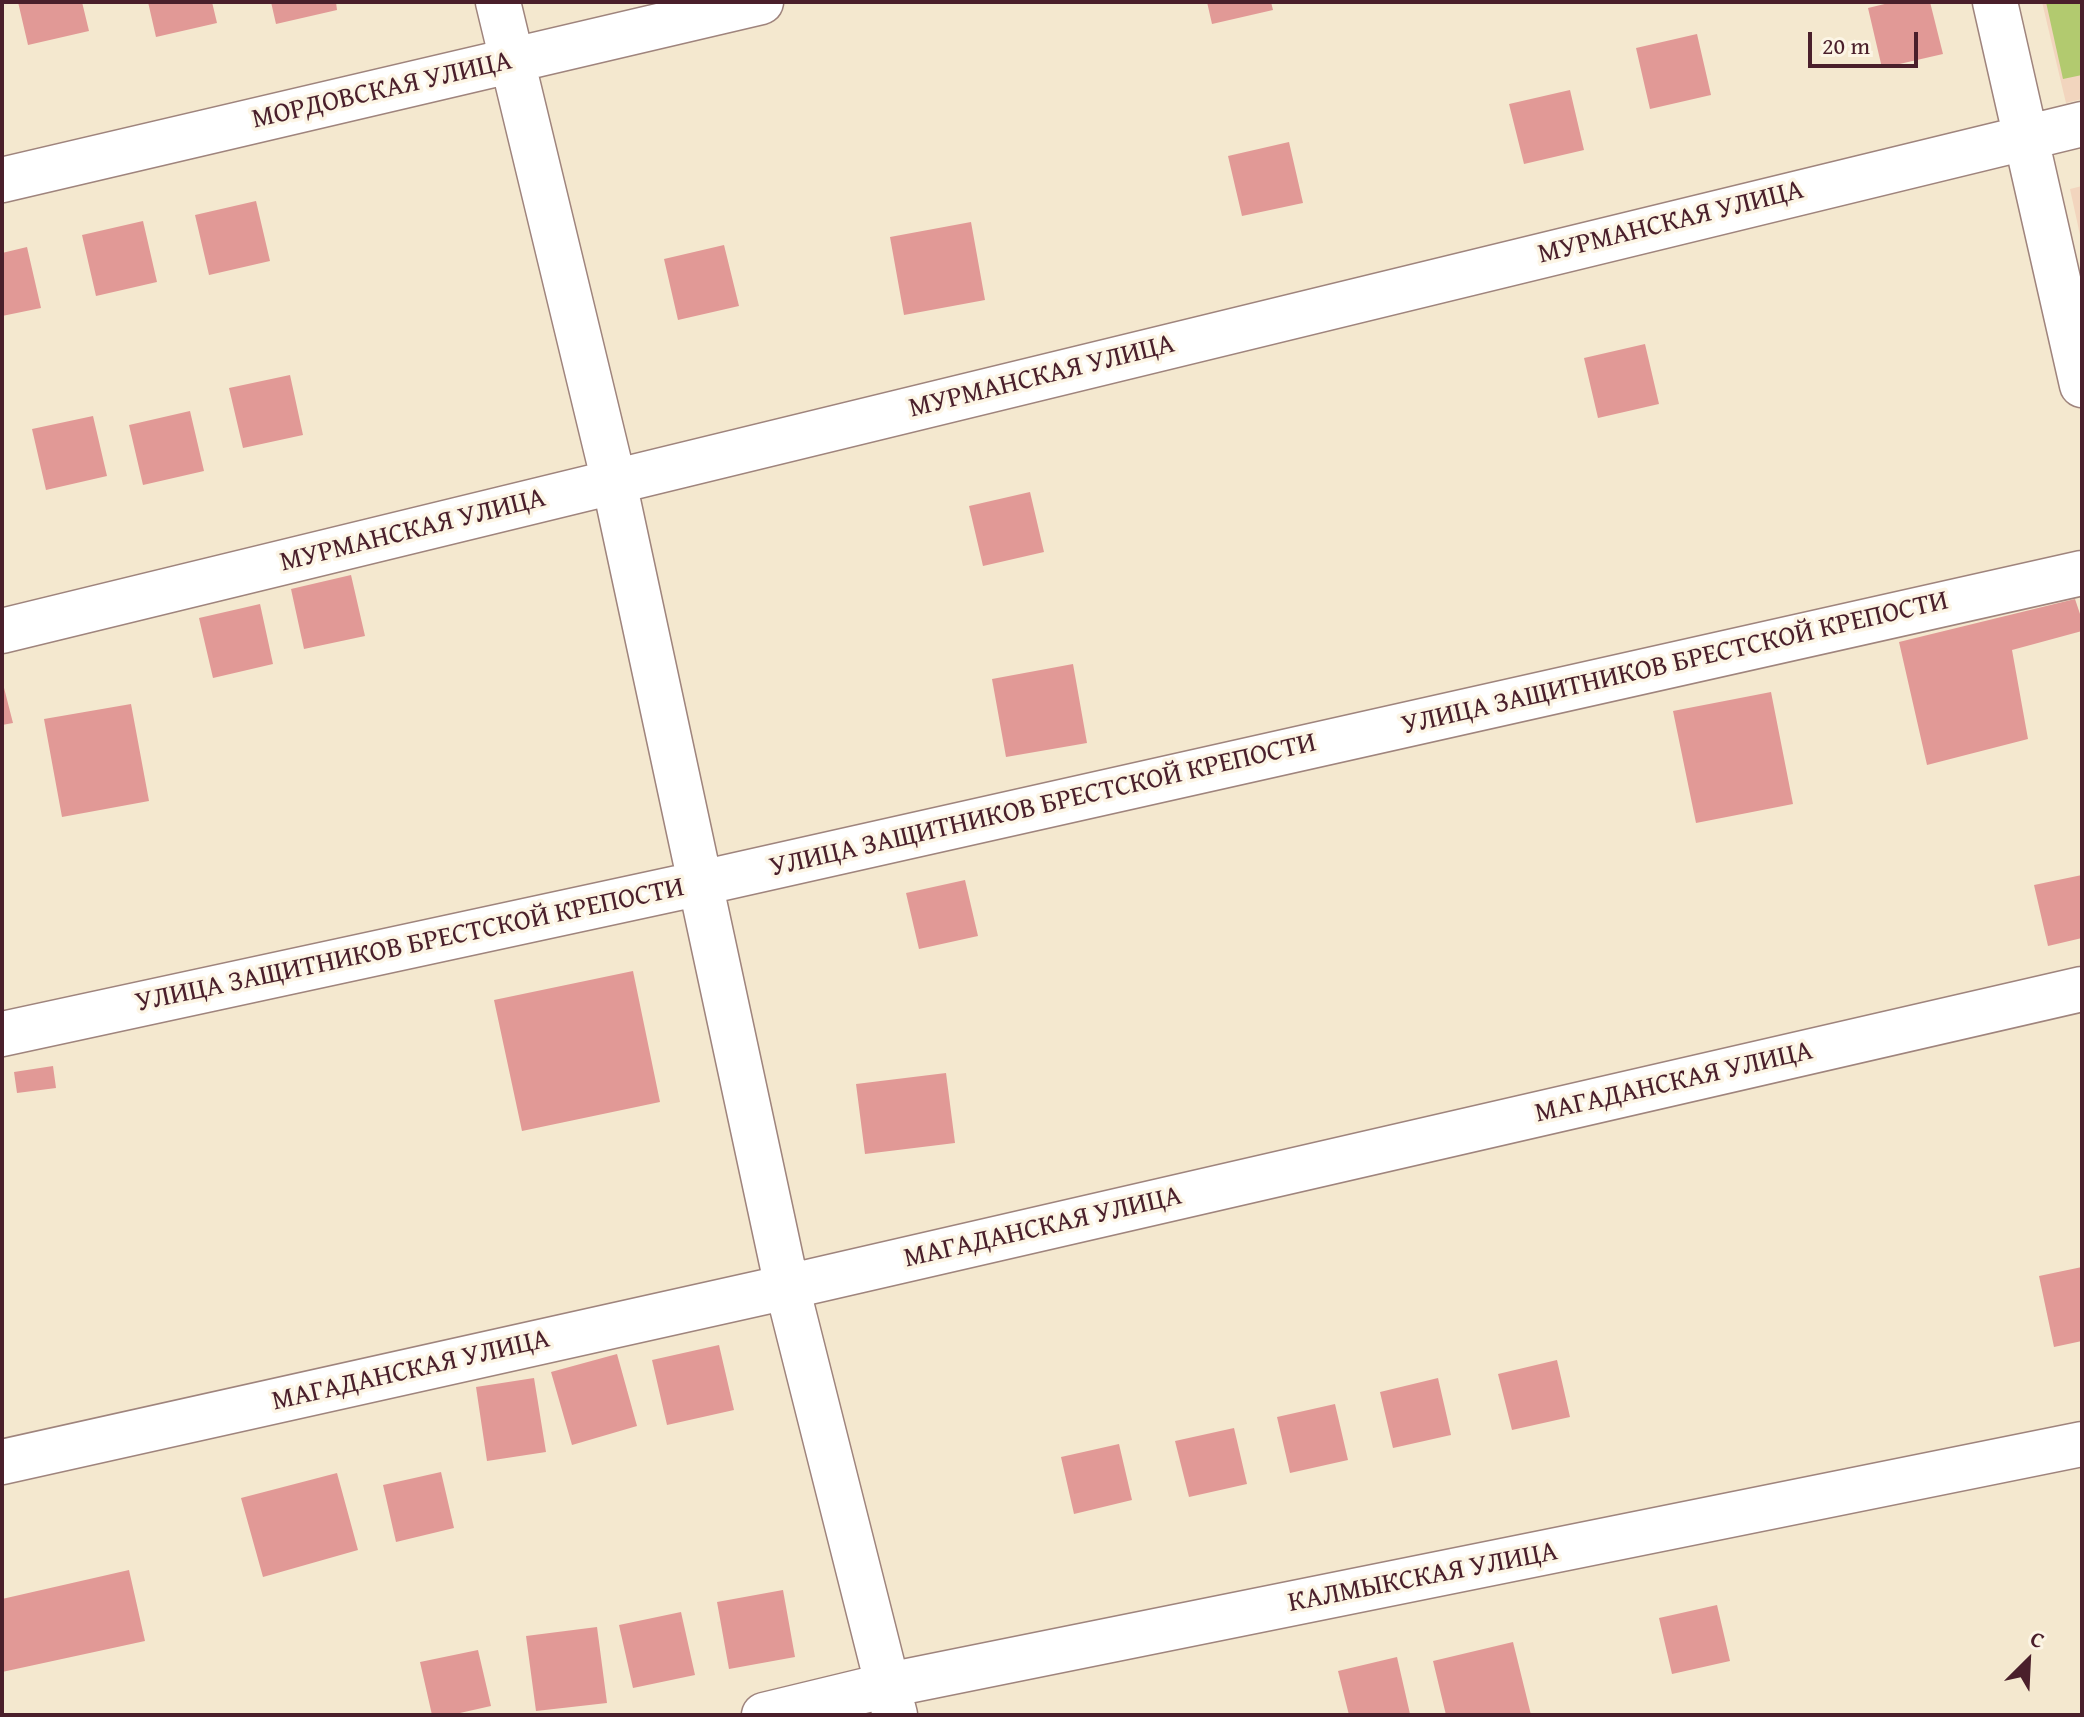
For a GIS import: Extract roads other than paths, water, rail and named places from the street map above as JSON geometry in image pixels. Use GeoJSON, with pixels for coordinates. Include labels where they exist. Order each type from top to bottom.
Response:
{"type":"FeatureCollection","features":[{"type":"Feature","properties":{"kind":"street"},"geometry":{"type":"LineString","coordinates":[[498,2],[614,482],[787,1287],[892,1700]]}},
{"type":"Feature","properties":{"kind":"street","name":"МОРДОВСКАЯ УЛИЦА"},"geometry":{"type":"LineString","coordinates":[[2,180],[761,2]]}},
{"type":"Feature","properties":{"kind":"street"},"geometry":{"type":"LineString","coordinates":[[1995,2],[2082,385]]}},
{"type":"Feature","properties":{"kind":"street","name":"МУРМАНСКАЯ УЛИЦА"},"geometry":{"type":"LineString","coordinates":[[2,631],[2082,124]]}},
{"type":"Feature","properties":{"kind":"street","name":"УЛИЦА ЗАЩИТНИКОВ БРЕСТСКОЙ КРЕПОСТИ"},"geometry":{"type":"LineString","coordinates":[[2,1034],[701,883],[2082,573]]}},
{"type":"Feature","properties":{"kind":"street","name":"МАГАДАНСКАЯ УЛИЦА"},"geometry":{"type":"LineString","coordinates":[[2,1462],[787,1287],[2082,989]]}},
{"type":"Feature","properties":{"kind":"street","name":"КАЛМЫКСКАЯ УЛИЦА"},"geometry":{"type":"LineString","coordinates":[[764,1715],[892,1700],[2082,1444]]}}]}
